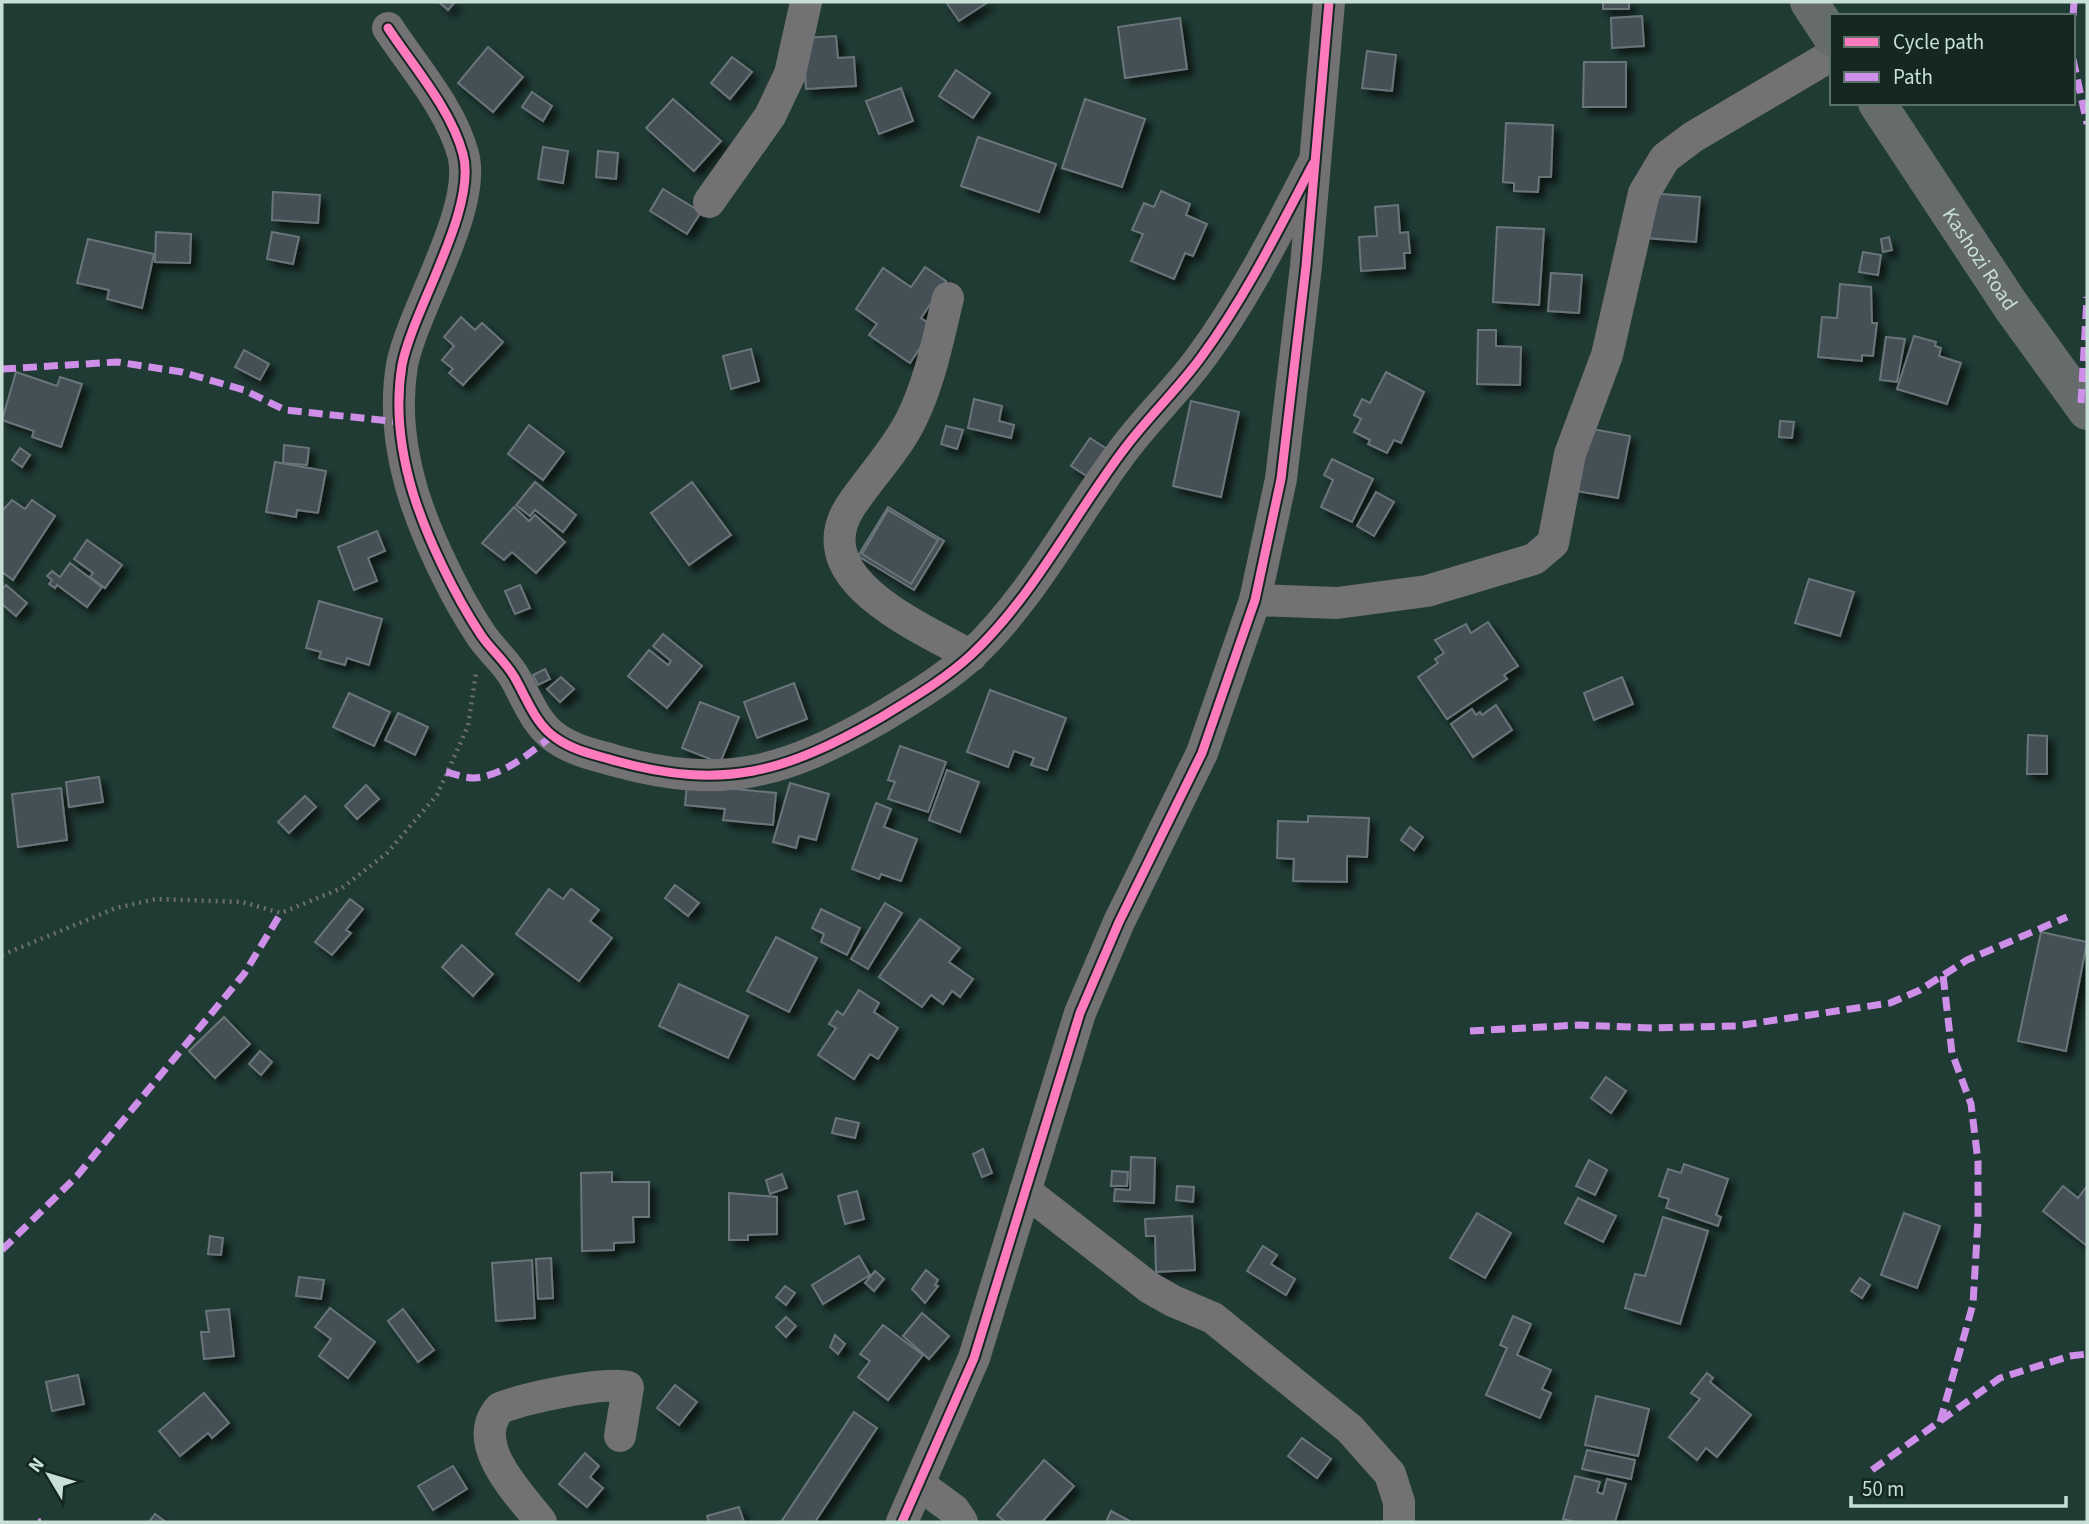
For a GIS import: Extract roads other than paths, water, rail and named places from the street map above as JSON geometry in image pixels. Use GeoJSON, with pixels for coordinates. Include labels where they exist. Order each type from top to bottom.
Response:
{"type":"FeatureCollection","features":[{"type":"Feature","properties":{"kind":"main road"},"geometry":{"type":"LineString","coordinates":[[1809,2],[1830,34]]}},
{"type":"Feature","properties":{"kind":"main road","name":"Kashozi Road"},"geometry":{"type":"LineString","coordinates":[[1878,105],[2011,306],[2087,411]]}},
{"type":"Feature","properties":{"kind":"street"},"geometry":{"type":"LineString","coordinates":[[709,202],[770,116],[790,74],[806,2]]}},
{"type":"Feature","properties":{"kind":"street"},"geometry":{"type":"LineString","coordinates":[[902,1522],[974,1358],[1080,1013],[1119,922],[1202,752],[1255,600],[1281,479],[1307,266],[1313,164],[1329,2]]}},
{"type":"Feature","properties":{"kind":"street"},"geometry":{"type":"LineString","coordinates":[[388,28],[445,115],[464,156],[464,187],[455,218],[403,361],[400,422],[413,494],[455,588],[482,638],[513,674],[529,706],[552,736],[579,751],[691,777],[747,774],[797,759],[850,735],[920,694],[971,656],[1027,589],[1125,447],[1202,357],[1233,310],[1313,164]]}},
{"type":"Feature","properties":{"kind":"street"},"geometry":{"type":"LineString","coordinates":[[1255,600],[1337,603],[1427,591],[1534,559],[1553,542],[1570,454],[1607,355],[1644,193],[1665,158],[1693,137],[1830,56]]}},
{"type":"Feature","properties":{"kind":"street"},"geometry":{"type":"LineString","coordinates":[[948,298],[928,377],[911,421],[849,509],[839,533],[838,550],[844,567],[858,583],[887,606],[971,656]]}},
{"type":"Feature","properties":{"kind":"street"},"geometry":{"type":"LineString","coordinates":[[1026,1191],[1150,1288],[1213,1318],[1342,1421],[1375,1453],[1391,1474],[1399,1502],[1399,1522]]}},
{"type":"Feature","properties":{"kind":"street"},"geometry":{"type":"LineString","coordinates":[[541,1522],[496,1459],[488,1431],[491,1418],[500,1408],[613,1383],[628,1387],[620,1436]]}},
{"type":"Feature","properties":{"kind":"street"},"geometry":{"type":"LineString","coordinates":[[920,1485],[954,1510],[962,1522]]}}]}
